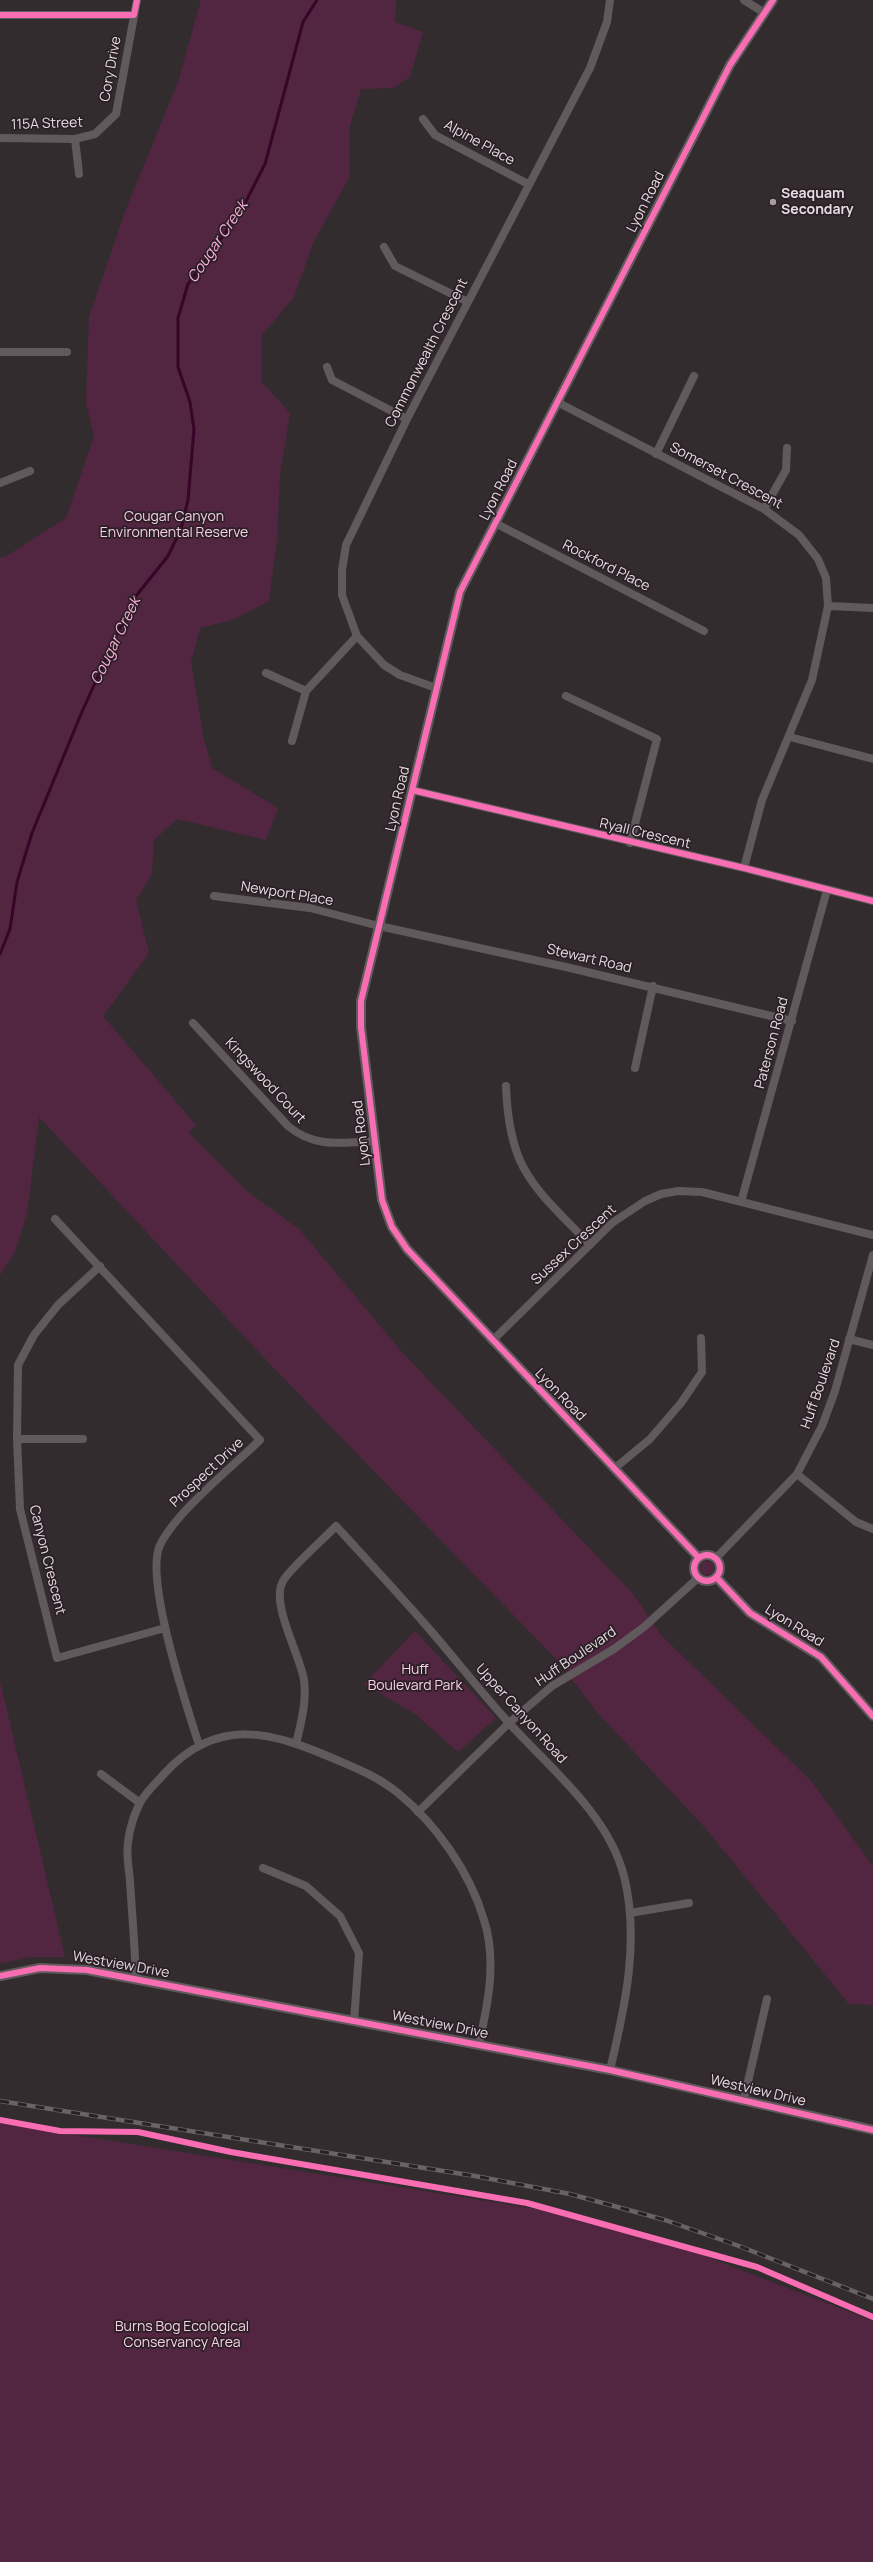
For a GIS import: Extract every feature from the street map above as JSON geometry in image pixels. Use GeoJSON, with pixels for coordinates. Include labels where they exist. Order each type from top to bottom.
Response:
{"type":"FeatureCollection","features":[{"type":"Feature","properties":{"kind":"street","name":"Cory Drive"},"geometry":{"type":"LineString","coordinates":[[95,134],[116,114],[137,0]]}},
{"type":"Feature","properties":{"kind":"street","name":"Commonwealth Crescent"},"geometry":{"type":"LineString","coordinates":[[436,688],[400,675],[384,665],[357,636],[342,595],[346,545],[407,419],[528,184],[590,68],[607,22],[610,0]]}},
{"type":"Feature","properties":{"kind":"street"},"geometry":{"type":"LineString","coordinates":[[744,0],[763,12]]}},
{"type":"Feature","properties":{"kind":"street","name":"Lyon Road"},"geometry":{"type":"LineString","coordinates":[[699,1558],[615,1468],[492,1341],[407,1249],[392,1227],[382,1200],[361,1027],[361,1001],[460,592],[730,65],[763,12],[773,0]]}},
{"type":"Feature","properties":{"kind":"street"},"geometry":{"type":"LineString","coordinates":[[0,15],[134,15]]}},
{"type":"Feature","properties":{"kind":"street","name":"Alpine Place"},"geometry":{"type":"LineString","coordinates":[[423,119],[435,135],[528,184]]}},
{"type":"Feature","properties":{"kind":"street","name":"115A Street"},"geometry":{"type":"LineString","coordinates":[[0,138],[75,139],[95,134]]}},
{"type":"Feature","properties":{"kind":"street"},"geometry":{"type":"LineString","coordinates":[[75,139],[79,174]]}},
{"type":"Feature","properties":{"kind":"street"},"geometry":{"type":"LineString","coordinates":[[384,247],[395,266],[468,302]]}},
{"type":"Feature","properties":{"kind":"street"},"geometry":{"type":"LineString","coordinates":[[0,352],[67,352]]}},
{"type":"Feature","properties":{"kind":"street"},"geometry":{"type":"LineString","coordinates":[[326,367],[332,380],[407,419]]}},
{"type":"Feature","properties":{"kind":"street"},"geometry":{"type":"LineString","coordinates":[[656,454],[694,376]]}},
{"type":"Feature","properties":{"kind":"street","name":"Somerset Crescent"},"geometry":{"type":"LineString","coordinates":[[557,402],[764,509],[799,535],[818,559],[826,578],[828,606],[812,680],[790,737],[762,800],[744,868]]}},
{"type":"Feature","properties":{"kind":"street"},"geometry":{"type":"LineString","coordinates":[[764,509],[786,470],[787,448]]}},
{"type":"Feature","properties":{"kind":"street"},"geometry":{"type":"LineString","coordinates":[[0,484],[30,471]]}},
{"type":"Feature","properties":{"kind":"street","name":"Rockford Place"},"geometry":{"type":"LineString","coordinates":[[495,523],[704,631]]}},
{"type":"Feature","properties":{"kind":"street"},"geometry":{"type":"LineString","coordinates":[[828,606],[873,608]]}},
{"type":"Feature","properties":{"kind":"street"},"geometry":{"type":"LineString","coordinates":[[292,741],[306,690],[357,636]]}},
{"type":"Feature","properties":{"kind":"street"},"geometry":{"type":"LineString","coordinates":[[266,673],[306,690]]}},
{"type":"Feature","properties":{"kind":"street"},"geometry":{"type":"LineString","coordinates":[[566,696],[657,739],[630,843]]}},
{"type":"Feature","properties":{"kind":"street"},"geometry":{"type":"LineString","coordinates":[[790,737],[873,759]]}},
{"type":"Feature","properties":{"kind":"street","name":"Ryall Crescent"},"geometry":{"type":"LineString","coordinates":[[412,790],[630,843],[744,868],[873,901]]}},
{"type":"Feature","properties":{"kind":"street","name":"Paterson Road"},"geometry":{"type":"LineString","coordinates":[[741,1202],[827,890]]}},
{"type":"Feature","properties":{"kind":"street","name":"Newport Place"},"geometry":{"type":"LineString","coordinates":[[214,896],[310,908],[380,926]]}},
{"type":"Feature","properties":{"kind":"street","name":"Stewart Road"},"geometry":{"type":"LineString","coordinates":[[380,926],[653,986],[792,1020]]}},
{"type":"Feature","properties":{"kind":"street"},"geometry":{"type":"LineString","coordinates":[[635,1068],[653,986]]}},
{"type":"Feature","properties":{"kind":"street","name":"Kingswood Court"},"geometry":{"type":"LineString","coordinates":[[193,1023],[288,1126],[301,1137],[334,1143],[374,1141]]}},
{"type":"Feature","properties":{"kind":"street"},"geometry":{"type":"LineString","coordinates":[[506,1086],[507,1120],[520,1165],[532,1185],[590,1245]]}},
{"type":"Feature","properties":{"kind":"street","name":"Sussex Crescent"},"geometry":{"type":"LineString","coordinates":[[492,1341],[612,1223],[645,1201],[661,1194],[678,1191],[702,1192],[873,1235]]}},
{"type":"Feature","properties":{"kind":"street","name":"Prospect Drive"},"geometry":{"type":"LineString","coordinates":[[55,1219],[260,1440],[175,1520],[159,1547],[156,1576],[165,1628],[199,1746]]}},
{"type":"Feature","properties":{"kind":"street","name":"Huff Boulevard"},"geometry":{"type":"LineString","coordinates":[[716,1558],[797,1474],[822,1426],[850,1339],[873,1255]]}},
{"type":"Feature","properties":{"kind":"street","name":"Canyon Crescent"},"geometry":{"type":"LineString","coordinates":[[100,1266],[58,1305],[34,1335],[20,1361],[17,1439],[20,1509],[57,1658],[165,1628]]}},
{"type":"Feature","properties":{"kind":"street"},"geometry":{"type":"LineString","coordinates":[[615,1468],[650,1439],[681,1404],[702,1372],[701,1338]]}},
{"type":"Feature","properties":{"kind":"street"},"geometry":{"type":"LineString","coordinates":[[850,1339],[873,1345]]}},
{"type":"Feature","properties":{"kind":"street"},"geometry":{"type":"LineString","coordinates":[[17,1439],[83,1439]]}},
{"type":"Feature","properties":{"kind":"street"},"geometry":{"type":"LineString","coordinates":[[797,1474],[856,1522],[873,1529]]}},
{"type":"Feature","properties":{"kind":"street","name":"Upper Canyon Road"},"geometry":{"type":"LineString","coordinates":[[296,1744],[304,1711],[304,1682],[299,1658],[280,1608],[278,1593],[283,1580],[336,1526],[424,1623],[509,1723],[575,1793],[593,1816],[610,1843],[624,1875],[630,1913],[631,1939],[626,2001],[610,2070]]}},
{"type":"Feature","properties":{"kind":"street"},"geometry":{"type":"LineString","coordinates":[[709,1555],[716,1558],[720,1566],[716,1577],[708,1580],[699,1577],[694,1567],[699,1558],[709,1555]]}},
{"type":"Feature","properties":{"kind":"street","name":"Huff Boulevard"},"geometry":{"type":"LineString","coordinates":[[418,1812],[509,1723],[552,1686],[614,1649],[644,1627],[699,1577]]}},
{"type":"Feature","properties":{"kind":"street","name":"Lyon Road"},"geometry":{"type":"LineString","coordinates":[[716,1577],[750,1613],[821,1657],[873,1716]]}},
{"type":"Feature","properties":{"kind":"street"},"geometry":{"type":"LineString","coordinates":[[136,1980],[128,1843],[140,1803],[176,1762],[199,1746],[226,1736],[242,1733],[259,1734],[296,1744],[364,1772],[396,1791],[418,1812],[439,1836],[474,1891],[485,1922],[490,1951],[490,1980],[479,2044]]}},
{"type":"Feature","properties":{"kind":"street"},"geometry":{"type":"LineString","coordinates":[[101,1774],[140,1803]]}},
{"type":"Feature","properties":{"kind":"street"},"geometry":{"type":"LineString","coordinates":[[263,1868],[306,1886],[340,1916],[358,1953],[354,2021]]}},
{"type":"Feature","properties":{"kind":"street"},"geometry":{"type":"LineString","coordinates":[[630,1913],[689,1903]]}},
{"type":"Feature","properties":{"kind":"street","name":"Westview Drive"},"geometry":{"type":"LineString","coordinates":[[0,1976],[40,1968],[64,1968],[136,1980],[610,2070],[744,2099],[873,2130]]}},
{"type":"Feature","properties":{"kind":"street"},"geometry":{"type":"LineString","coordinates":[[744,2099],[767,1999]]}},
{"type":"Feature","properties":{"kind":"green space","name":"Cougar Canyon Environmental Reserve"},"geometry":{"type":"Polygon","coordinates":[[[201,0],[396,0],[395,22],[423,32],[410,77],[393,88],[361,89],[349,129],[349,178],[313,243],[294,297],[262,335],[261,381],[290,413],[280,473],[277,539],[269,601],[235,619],[200,628],[191,663],[204,739],[212,768],[278,808],[266,840],[177,819],[154,840],[152,874],[136,900],[149,953],[103,1016],[196,1125],[189,1133],[248,1192],[300,1230],[401,1351],[634,1595],[660,1634],[811,1781],[873,1866],[873,2005],[849,2004],[707,1830],[597,1712],[557,1660],[269,1363],[39,1117],[27,1214],[14,1254],[0,1275],[0,557],[5,557],[66,518],[94,436],[86,403],[89,317],[126,209],[178,82],[201,0]]]}},
{"type":"Feature","properties":{"kind":"green space"},"geometry":{"type":"Polygon","coordinates":[[[704,1561],[710,1561],[714,1565],[714,1571],[710,1575],[704,1575],[700,1571],[700,1565],[704,1561]]]}},
{"type":"Feature","properties":{"kind":"green space","name":"Huff Boulevard Park"},"geometry":{"type":"Polygon","coordinates":[[[415,1631],[496,1718],[458,1752],[415,1714],[364,1684],[415,1631]]]}},
{"type":"Feature","properties":{"kind":"green space"},"geometry":{"type":"Polygon","coordinates":[[[0,1681],[65,1957],[31,1957],[0,1964],[0,1681]]]}},
{"type":"Feature","properties":{"kind":"green space","name":"Burns Bog Ecological Conservancy Area"},"geometry":{"type":"Polygon","coordinates":[[[0,2123],[549,2211],[619,2229],[689,2250],[873,2321],[873,2562],[0,2562],[0,2123]]]}},
{"type":"Feature","properties":{"kind":"waterway","name":"Cougar Creek"},"geometry":{"type":"LineString","coordinates":[[0,954],[10,929],[17,882],[32,833],[81,714],[132,601],[168,556],[181,529],[188,500],[194,429],[190,402],[178,367],[178,318],[188,284],[241,211],[265,164],[303,22],[317,0]]}},
{"type":"Feature","properties":{"kind":"railway"},"geometry":{"type":"LineString","coordinates":[[0,2101],[475,2176],[570,2194],[665,2220],[739,2246],[873,2299]]}},
{"type":"Feature","properties":{"kind":"cycle path"},"geometry":{"type":"LineString","coordinates":[[0,15],[134,15],[137,0]]}},
{"type":"Feature","properties":{"kind":"cycle path"},"geometry":{"type":"LineString","coordinates":[[699,1558],[407,1249],[392,1227],[382,1200],[361,1027],[361,1001],[460,592],[730,65],[773,0]]}},
{"type":"Feature","properties":{"kind":"cycle path"},"geometry":{"type":"LineString","coordinates":[[412,790],[744,868],[873,901]]}},
{"type":"Feature","properties":{"kind":"cycle path"},"geometry":{"type":"LineString","coordinates":[[707,1555],[716,1559],[720,1568],[716,1577],[707,1581],[698,1577],[694,1568],[698,1559],[707,1555]]}},
{"type":"Feature","properties":{"kind":"cycle path"},"geometry":{"type":"LineString","coordinates":[[716,1577],[750,1613],[821,1657],[873,1716]]}},
{"type":"Feature","properties":{"kind":"cycle path"},"geometry":{"type":"LineString","coordinates":[[0,1976],[40,1968],[87,1970],[610,2070],[873,2130]]}},
{"type":"Feature","properties":{"kind":"cycle path"},"geometry":{"type":"LineString","coordinates":[[0,2120],[60,2131],[138,2132],[231,2152],[527,2203],[757,2267],[873,2317]]}},
{"type":"Feature","properties":{"kind":"place","name":"Seaquam Secondary"},"geometry":{"type":"Point","coordinates":[773,202]}}]}
